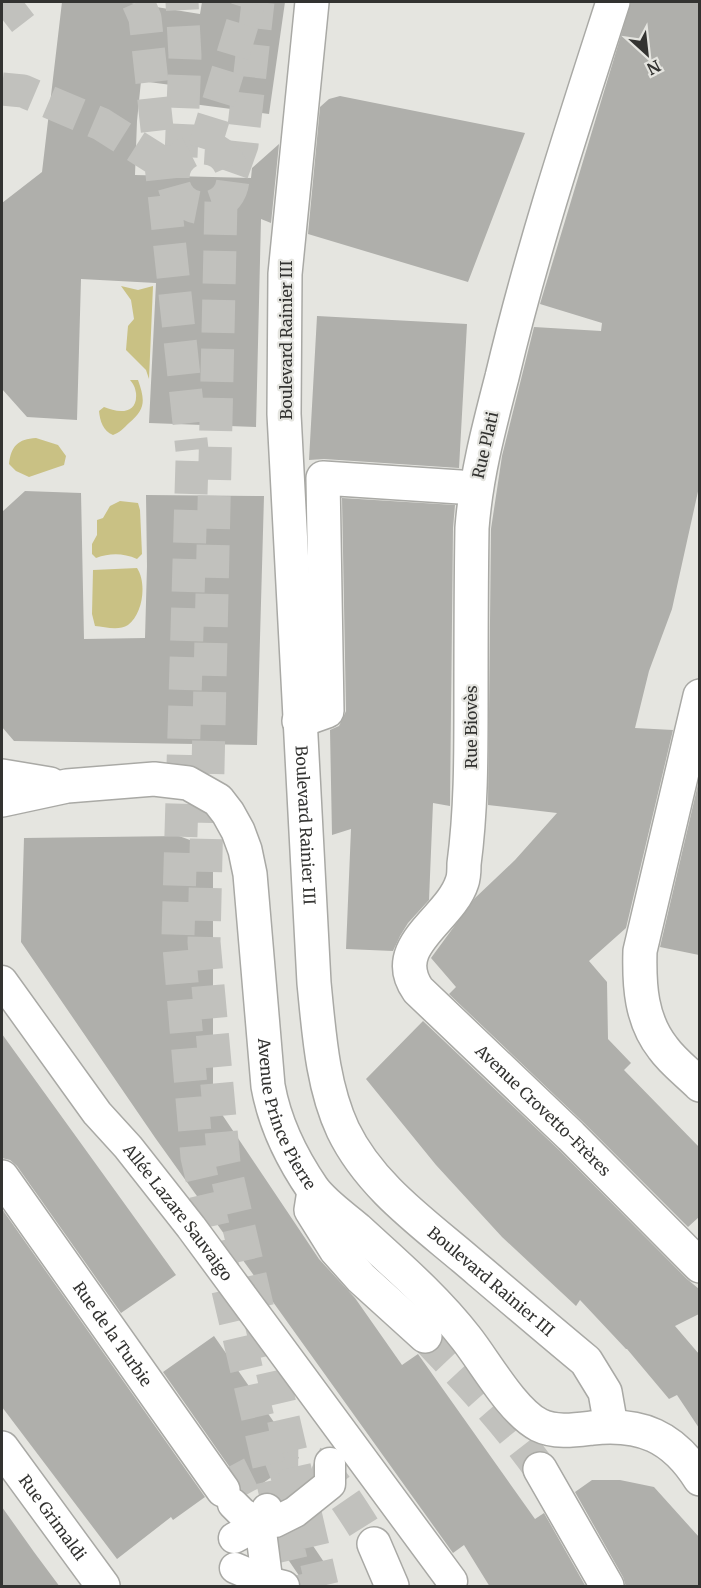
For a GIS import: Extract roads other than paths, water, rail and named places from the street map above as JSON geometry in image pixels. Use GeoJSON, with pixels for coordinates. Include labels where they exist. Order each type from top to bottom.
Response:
{"type":"FeatureCollection","features":[{"type":"Feature","properties":{"kind":"street","name":"Boulevard Rainier III"},"geometry":{"type":"LineString","coordinates":[[312,2],[285,274],[284,414],[315,992],[325,1071],[343,1130],[364,1166],[386,1191],[586,1361],[605,1392],[611,1426]]}},
{"type":"Feature","properties":{"kind":"street","name":"Rue Plati"},"geometry":{"type":"LineString","coordinates":[[299,721],[327,711],[323,478],[460,487],[475,490],[517,310],[613,2]]}},
{"type":"Feature","properties":{"kind":"street","name":"Rue Biovès"},"geometry":{"type":"LineString","coordinates":[[414,947],[455,895],[462,882],[470,813],[472,528],[475,490]]}},
{"type":"Feature","properties":{"kind":"street"},"geometry":{"type":"LineString","coordinates":[[699,696],[640,951],[639,977],[648,1022],[663,1048],[699,1085]]}},
{"type":"Feature","properties":{"kind":"street","name":"Avenue Prince Pierre"},"geometry":{"type":"LineString","coordinates":[[2,776],[67,786]]}},
{"type":"Feature","properties":{"kind":"street","name":"Avenue Prince Pierre"},"geometry":{"type":"LineString","coordinates":[[2,801],[67,786],[154,779],[188,783],[218,800],[238,831],[250,874],[268,1086],[273,1112],[282,1137],[314,1191],[429,1295],[466,1337],[518,1407],[538,1425],[556,1430],[611,1426]]}},
{"type":"Feature","properties":{"kind":"street","name":"Avenue Crovetto-Frères"},"geometry":{"type":"LineString","coordinates":[[414,947],[409,959],[409,969],[413,983],[418,990],[571,1136],[699,1266]]}},
{"type":"Feature","properties":{"kind":"street","name":"Allée Lazare Sauvaigo"},"geometry":{"type":"LineString","coordinates":[[2,981],[97,1113],[128,1147],[178,1191],[192,1227],[332,1462],[452,1581]]}},
{"type":"Feature","properties":{"kind":"street","name":"Rue de la Turbie"},"geometry":{"type":"LineString","coordinates":[[2,1177],[237,1514]]}},
{"type":"Feature","properties":{"kind":"street"},"geometry":{"type":"LineString","coordinates":[[314,1191],[311,1210],[336,1250],[361,1278],[425,1336]]}},
{"type":"Feature","properties":{"kind":"street"},"geometry":{"type":"LineString","coordinates":[[611,1426],[634,1427],[658,1436],[685,1458],[699,1479]]}},
{"type":"Feature","properties":{"kind":"street","name":"Rue Grimaldi"},"geometry":{"type":"LineString","coordinates":[[2,1448],[103,1587]]}},
{"type":"Feature","properties":{"kind":"street"},"geometry":{"type":"LineString","coordinates":[[273,1585],[237,1514],[265,1510],[292,1502],[330,1484],[332,1462]]}},
{"type":"Feature","properties":{"kind":"street"},"geometry":{"type":"LineString","coordinates":[[540,1469],[607,1587]]}},
{"type":"Feature","properties":{"kind":"street"},"geometry":{"type":"LineString","coordinates":[[374,1544],[392,1587]]}},
{"type":"Feature","properties":{"kind":"street"},"geometry":{"type":"LineString","coordinates":[[235,1568],[273,1585]]}},
{"type":"Feature","properties":{"kind":"tunnel"},"geometry":{"type":"LineString","coordinates":[[2,13],[13,2]]}},
{"type":"Feature","properties":{"kind":"tunnel"},"geometry":{"type":"LineString","coordinates":[[2,19],[24,2]]}},
{"type":"Feature","properties":{"kind":"tunnel"},"geometry":{"type":"LineString","coordinates":[[138,2],[145,18],[192,450]]}},
{"type":"Feature","properties":{"kind":"tunnel"},"geometry":{"type":"LineString","coordinates":[[181,157],[185,56],[182,2]]}},
{"type":"Feature","properties":{"kind":"tunnel"},"geometry":{"type":"LineString","coordinates":[[204,149],[249,2]]}},
{"type":"Feature","properties":{"kind":"tunnel"},"geometry":{"type":"LineString","coordinates":[[232,173],[242,145],[258,2]]}},
{"type":"Feature","properties":{"kind":"tunnel"},"geometry":{"type":"LineString","coordinates":[[2,89],[23,91],[101,124],[172,169]]}},
{"type":"Feature","properties":{"kind":"tunnel"},"geometry":{"type":"LineString","coordinates":[[203,148],[220,153],[228,161],[233,178],[228,195],[220,203],[203,208],[186,203],[178,195],[173,178],[178,161],[186,153],[203,148]]}},
{"type":"Feature","properties":{"kind":"tunnel"},"geometry":{"type":"LineString","coordinates":[[221,202],[204,942],[224,1163],[322,1586]]}},
{"type":"Feature","properties":{"kind":"tunnel"},"geometry":{"type":"LineString","coordinates":[[192,461],[178,935],[197,1157],[297,1586]]}},
{"type":"Feature","properties":{"kind":"tunnel"},"geometry":{"type":"LineString","coordinates":[[425,1336],[499,1417],[540,1469]]}},
{"type":"Feature","properties":{"kind":"tunnel"},"geometry":{"type":"LineString","coordinates":[[223,1490],[244,1477],[271,1465],[285,1461],[311,1462],[325,1471],[374,1544]]}}]}
